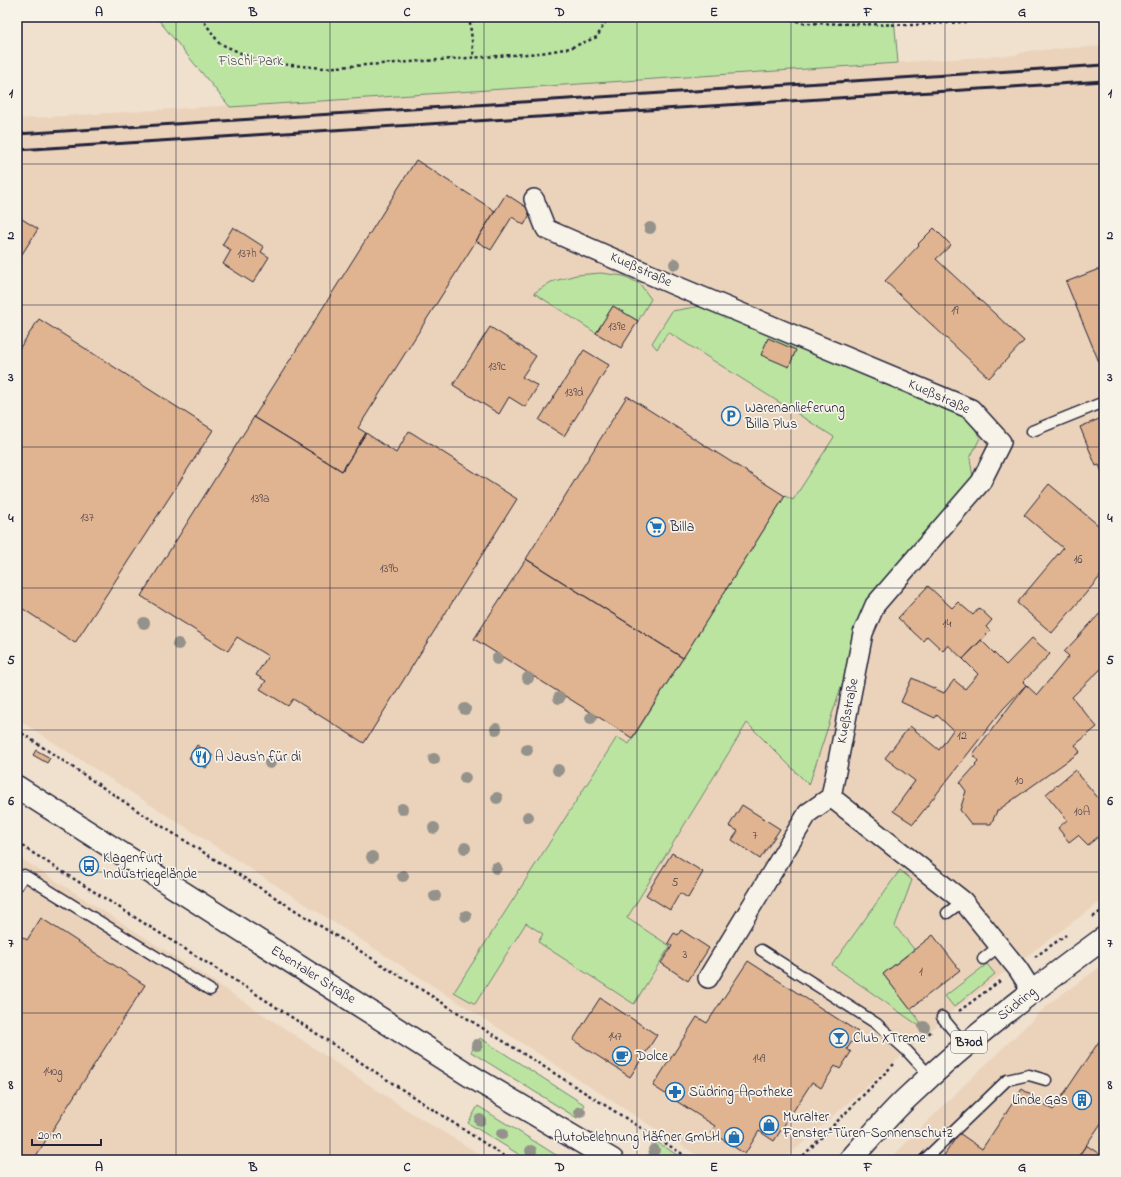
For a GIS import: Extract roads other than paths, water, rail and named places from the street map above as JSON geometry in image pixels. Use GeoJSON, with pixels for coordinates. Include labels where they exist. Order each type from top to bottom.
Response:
{"type":"FeatureCollection","features":[{"type":"Feature","properties":{"kind":"main road","name":"Ebentaler Straße"},"geometry":{"type":"LineString","coordinates":[[17,787],[469,1075],[612,1160]]}},
{"type":"Feature","properties":{"kind":"main road","name":"Südring"},"geometry":{"type":"LineString","coordinates":[[850,1160],[908,1096],[965,1045],[1032,991],[1104,938]]}},
{"type":"Feature","properties":{"kind":"street","name":"Kueßstraße"},"geometry":{"type":"LineString","coordinates":[[534,199],[546,228],[674,285],[971,409],[1001,442],[981,482],[876,605],[862,632],[831,797]]}},
{"type":"Feature","properties":{"kind":"street"},"geometry":{"type":"LineString","coordinates":[[708,978],[808,812],[831,797],[963,901],[1018,969],[1032,991]]}},
{"type":"Feature","properties":{"kind":"lane"},"geometry":{"type":"LineString","coordinates":[[1032,431],[1104,402]]}},
{"type":"Feature","properties":{"kind":"lane"},"geometry":{"type":"LineString","coordinates":[[17,886],[24,875],[210,990]]}},
{"type":"Feature","properties":{"kind":"lane"},"geometry":{"type":"LineString","coordinates":[[947,913],[963,901]]}},
{"type":"Feature","properties":{"kind":"lane"},"geometry":{"type":"LineString","coordinates":[[983,959],[1000,946]]}},
{"type":"Feature","properties":{"kind":"lane"},"geometry":{"type":"LineString","coordinates":[[761,950],[877,1024],[907,1051],[930,1076]]}},
{"type":"Feature","properties":{"kind":"lane"},"geometry":{"type":"LineString","coordinates":[[942,1017],[965,1045]]}},
{"type":"Feature","properties":{"kind":"lane"},"geometry":{"type":"LineString","coordinates":[[924,1160],[1007,1080],[1029,1075],[1046,1080]]}},
{"type":"Feature","properties":{"kind":"railway"},"geometry":{"type":"LineString","coordinates":[[17,134],[1104,65]]}},
{"type":"Feature","properties":{"kind":"railway"},"geometry":{"type":"LineString","coordinates":[[17,150],[1104,81]]}},
{"type":"Feature","properties":{"kind":"place","name":"Warenanlieferung Billa Plus"},"geometry":{"type":"Point","coordinates":[731,416]}},
{"type":"Feature","properties":{"kind":"place","name":"Billa"},"geometry":{"type":"Point","coordinates":[656,527]}},
{"type":"Feature","properties":{"kind":"place","name":"A Jaus'n für di"},"geometry":{"type":"Point","coordinates":[201,757]}},
{"type":"Feature","properties":{"kind":"place","name":"Klagenfurt Industriegelände"},"geometry":{"type":"Point","coordinates":[89,866]}},
{"type":"Feature","properties":{"kind":"place","name":"Club XTreme"},"geometry":{"type":"Point","coordinates":[839,1038]}},
{"type":"Feature","properties":{"kind":"place","name":"Dolce"},"geometry":{"type":"Point","coordinates":[622,1056]}},
{"type":"Feature","properties":{"kind":"place","name":"Südring-Apotheke"},"geometry":{"type":"Point","coordinates":[675,1092]}},
{"type":"Feature","properties":{"kind":"place","name":"Linde Gas"},"geometry":{"type":"Point","coordinates":[1082,1100]}},
{"type":"Feature","properties":{"kind":"place","name":"Muralter Fenster-Türen-Sonnenschutz"},"geometry":{"type":"Point","coordinates":[769,1125]}},
{"type":"Feature","properties":{"kind":"place","name":"Autobelehnung Häfner GmbH"},"geometry":{"type":"Point","coordinates":[734,1137]}},
{"type":"Feature","properties":{"kind":"park label","name":"Fischl-Park"},"geometry":{"type":"Point","coordinates":[251,61]}}]}
